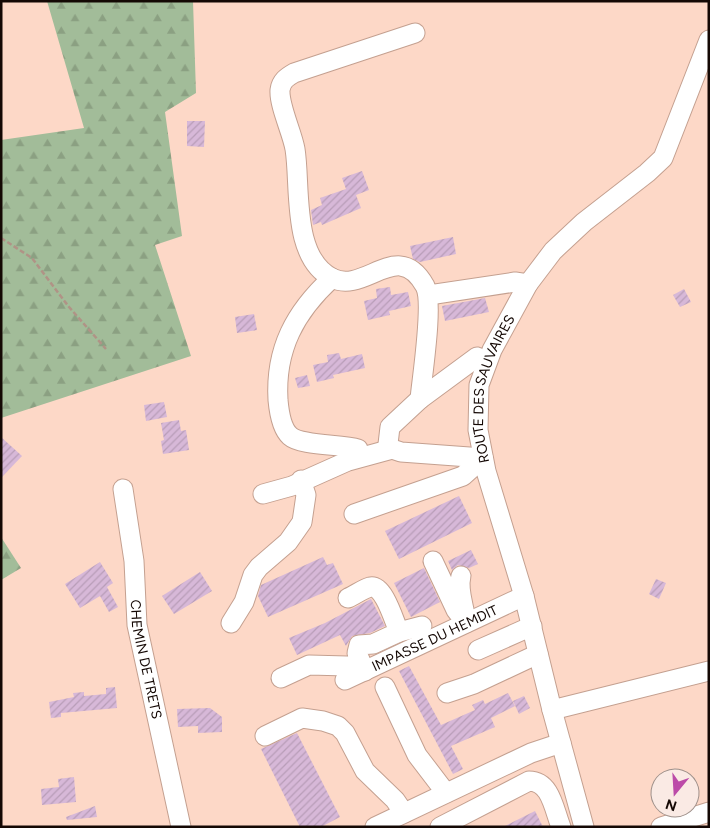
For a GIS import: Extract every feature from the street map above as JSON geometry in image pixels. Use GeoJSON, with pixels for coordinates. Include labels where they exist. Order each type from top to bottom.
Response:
{"type":"FeatureCollection","features":[{"type":"Feature","properties":{"kind":"street"},"geometry":{"type":"LineString","coordinates":[[415,34],[294,73],[286,78],[280,88],[295,149],[297,194],[308,249],[315,263],[322,272],[342,282],[350,282],[391,266],[408,268],[418,275],[429,295],[420,399]]}},
{"type":"Feature","properties":{"kind":"street","name":"ROUTE DES SAUVAIRES"},"geometry":{"type":"LineString","coordinates":[[584,827],[552,710],[524,596],[483,458],[478,430],[479,385],[492,350],[528,284],[553,251],[584,222],[647,173],[663,158],[709,40]]}},
{"type":"Feature","properties":{"kind":"street"},"geometry":{"type":"LineString","coordinates":[[332,278],[303,307],[285,342],[280,356],[279,408],[282,422],[290,436],[302,441],[358,449],[360,457]]}},
{"type":"Feature","properties":{"kind":"street"},"geometry":{"type":"LineString","coordinates":[[429,295],[515,282],[528,284]]}},
{"type":"Feature","properties":{"kind":"street"},"geometry":{"type":"LineString","coordinates":[[392,449],[388,444],[390,427],[420,399],[477,356]]}},
{"type":"Feature","properties":{"kind":"street"},"geometry":{"type":"LineString","coordinates":[[263,494],[292,486],[301,480],[360,457],[392,449],[401,452],[483,458]]}},
{"type":"Feature","properties":{"kind":"street"},"geometry":{"type":"LineString","coordinates":[[354,514],[463,476],[483,458]]}},
{"type":"Feature","properties":{"kind":"street"},"geometry":{"type":"LineString","coordinates":[[231,623],[244,602],[253,575],[259,567],[288,542],[302,522],[306,495],[301,480]]}},
{"type":"Feature","properties":{"kind":"street","name":"CHEMIN DE TRETS"},"geometry":{"type":"LineString","coordinates":[[123,490],[134,561],[138,625],[156,718],[181,827]]}},
{"type":"Feature","properties":{"kind":"street"},"geometry":{"type":"LineString","coordinates":[[433,561],[456,610],[466,623]]}},
{"type":"Feature","properties":{"kind":"street"},"geometry":{"type":"LineString","coordinates":[[461,576],[459,589],[466,606],[466,623]]}},
{"type":"Feature","properties":{"kind":"street"},"geometry":{"type":"LineString","coordinates":[[388,580],[411,629]]}},
{"type":"Feature","properties":{"kind":"street"},"geometry":{"type":"LineString","coordinates":[[348,598],[370,587],[376,587],[411,629]]}},
{"type":"Feature","properties":{"kind":"street","name":"IMPASSE DU HEMDIT"},"geometry":{"type":"LineString","coordinates":[[345,680],[524,596]]}},
{"type":"Feature","properties":{"kind":"street"},"geometry":{"type":"LineString","coordinates":[[478,650],[532,626]]}},
{"type":"Feature","properties":{"kind":"street"},"geometry":{"type":"LineString","coordinates":[[364,671],[357,653],[359,645],[373,644],[411,629]]}},
{"type":"Feature","properties":{"kind":"street"},"geometry":{"type":"LineString","coordinates":[[447,693],[474,684],[538,654]]}},
{"type":"Feature","properties":{"kind":"street"},"geometry":{"type":"LineString","coordinates":[[281,678],[309,665],[348,666],[364,671]]}},
{"type":"Feature","properties":{"kind":"street"},"geometry":{"type":"LineString","coordinates":[[552,710],[709,671]]}},
{"type":"Feature","properties":{"kind":"street"},"geometry":{"type":"LineString","coordinates":[[385,687],[417,755],[446,793]]}},
{"type":"Feature","properties":{"kind":"street"},"geometry":{"type":"LineString","coordinates":[[265,736],[302,718],[323,721],[338,726],[345,733],[364,771],[395,800],[404,813]]}},
{"type":"Feature","properties":{"kind":"street"},"geometry":{"type":"LineString","coordinates":[[375,827],[531,753],[561,743]]}},
{"type":"Feature","properties":{"kind":"street"},"geometry":{"type":"LineString","coordinates":[[477,778],[489,802]]}},
{"type":"Feature","properties":{"kind":"street"},"geometry":{"type":"LineString","coordinates":[[440,827],[529,781],[535,781],[546,788],[561,827]]}},
{"type":"Feature","properties":{"kind":"street"},"geometry":{"type":"LineString","coordinates":[[661,827],[709,812]]}},
{"type":"Feature","properties":{"kind":"path"},"geometry":{"type":"LineString","coordinates":[[1,238],[32,258],[69,307],[106,349]]}},
{"type":"Feature","properties":{"kind":"green space"},"geometry":{"type":"Polygon","coordinates":[[[47,1],[193,1],[196,93],[165,112],[182,236],[155,245],[191,356],[1,418],[1,140],[84,128],[47,1]]]}},
{"type":"Feature","properties":{"kind":"green space"},"geometry":{"type":"Polygon","coordinates":[[[1,537],[21,568],[1,580],[1,537]]]}},
{"type":"Feature","properties":{"kind":"building"},"geometry":{"type":"Polygon","coordinates":[[[187,121],[205,121],[204,147],[187,146],[187,121]]]}},
{"type":"Feature","properties":{"kind":"building"},"geometry":{"type":"Polygon","coordinates":[[[362,171],[369,190],[356,195],[361,208],[322,225],[321,222],[313,225],[311,210],[322,205],[320,198],[346,189],[342,178],[362,171]]]}},
{"type":"Feature","properties":{"kind":"building"},"geometry":{"type":"Polygon","coordinates":[[[453,237],[456,254],[420,262],[413,259],[410,246],[453,237]]]}},
{"type":"Feature","properties":{"kind":"building"},"geometry":{"type":"Polygon","coordinates":[[[390,287],[391,295],[408,292],[411,306],[389,311],[390,315],[368,320],[364,301],[377,298],[376,289],[390,287]]]}},
{"type":"Feature","properties":{"kind":"building"},"geometry":{"type":"Polygon","coordinates":[[[684,289],[691,302],[680,307],[673,295],[684,289]]]}},
{"type":"Feature","properties":{"kind":"building"},"geometry":{"type":"Polygon","coordinates":[[[485,298],[489,312],[445,321],[442,306],[485,298]]]}},
{"type":"Feature","properties":{"kind":"building"},"geometry":{"type":"Polygon","coordinates":[[[254,314],[257,330],[237,333],[235,317],[254,314]]]}},
{"type":"Feature","properties":{"kind":"building"},"geometry":{"type":"Polygon","coordinates":[[[339,353],[341,359],[362,354],[365,368],[333,375],[334,378],[317,382],[313,365],[328,362],[327,355],[339,353]]]}},
{"type":"Feature","properties":{"kind":"building"},"geometry":{"type":"Polygon","coordinates":[[[307,375],[310,386],[298,388],[295,378],[307,375]]]}},
{"type":"Feature","properties":{"kind":"building"},"geometry":{"type":"Polygon","coordinates":[[[164,402],[167,417],[146,421],[144,405],[164,402]]]}},
{"type":"Feature","properties":{"kind":"building"},"geometry":{"type":"Polygon","coordinates":[[[179,420],[181,431],[186,430],[189,450],[163,454],[161,441],[164,440],[161,423],[179,420]]]}},
{"type":"Feature","properties":{"kind":"building"},"geometry":{"type":"Polygon","coordinates":[[[1,437],[22,456],[1,478],[1,437]]]}},
{"type":"Feature","properties":{"kind":"building"},"geometry":{"type":"Polygon","coordinates":[[[459,496],[472,523],[399,559],[385,531],[459,496]]]}},
{"type":"Feature","properties":{"kind":"building"},"geometry":{"type":"Polygon","coordinates":[[[471,550],[478,564],[469,568],[458,565],[452,570],[448,561],[471,550]]]}},
{"type":"Feature","properties":{"kind":"building"},"geometry":{"type":"Polygon","coordinates":[[[323,557],[327,565],[333,563],[343,584],[268,617],[258,596],[261,585],[323,557]]]}},
{"type":"Feature","properties":{"kind":"building"},"geometry":{"type":"Polygon","coordinates":[[[100,562],[113,583],[107,587],[118,607],[109,612],[100,596],[80,608],[65,584],[100,562]]]}},
{"type":"Feature","properties":{"kind":"building"},"geometry":{"type":"Polygon","coordinates":[[[424,568],[440,602],[411,617],[394,583],[424,568]]]}},
{"type":"Feature","properties":{"kind":"building"},"geometry":{"type":"Polygon","coordinates":[[[200,572],[212,591],[174,614],[162,596],[200,572]]]}},
{"type":"Feature","properties":{"kind":"building"},"geometry":{"type":"Polygon","coordinates":[[[656,579],[666,583],[659,599],[649,594],[656,579]]]}},
{"type":"Feature","properties":{"kind":"building"},"geometry":{"type":"Polygon","coordinates":[[[371,599],[385,626],[370,633],[352,636],[346,646],[340,635],[297,655],[289,638],[325,623],[371,599]]]}},
{"type":"Feature","properties":{"kind":"building"},"geometry":{"type":"Polygon","coordinates":[[[409,666],[441,725],[475,710],[472,705],[483,700],[485,704],[508,693],[515,706],[491,718],[495,727],[451,746],[463,769],[453,774],[399,671],[409,666]]]}},
{"type":"Feature","properties":{"kind":"building"},"geometry":{"type":"Polygon","coordinates":[[[115,687],[117,708],[61,713],[61,717],[51,718],[49,702],[74,697],[73,693],[84,692],[84,696],[106,694],[106,688],[115,687]]]}},
{"type":"Feature","properties":{"kind":"building"},"geometry":{"type":"Polygon","coordinates":[[[524,696],[530,708],[519,714],[513,701],[524,696]]]}},
{"type":"Feature","properties":{"kind":"building"},"geometry":{"type":"Polygon","coordinates":[[[210,708],[222,717],[222,732],[198,733],[198,726],[178,727],[177,709],[210,708]]]}},
{"type":"Feature","properties":{"kind":"building"},"geometry":{"type":"Polygon","coordinates":[[[297,733],[340,817],[321,827],[300,827],[261,749],[297,733]]]}},
{"type":"Feature","properties":{"kind":"building"},"geometry":{"type":"Polygon","coordinates":[[[74,777],[76,802],[42,805],[41,789],[59,787],[58,779],[74,777]]]}},
{"type":"Feature","properties":{"kind":"building"},"geometry":{"type":"Polygon","coordinates":[[[95,806],[97,817],[67,820],[66,817],[95,806]]]}},
{"type":"Feature","properties":{"kind":"building"},"geometry":{"type":"Polygon","coordinates":[[[535,811],[543,827],[503,827],[535,811]]]}}]}
